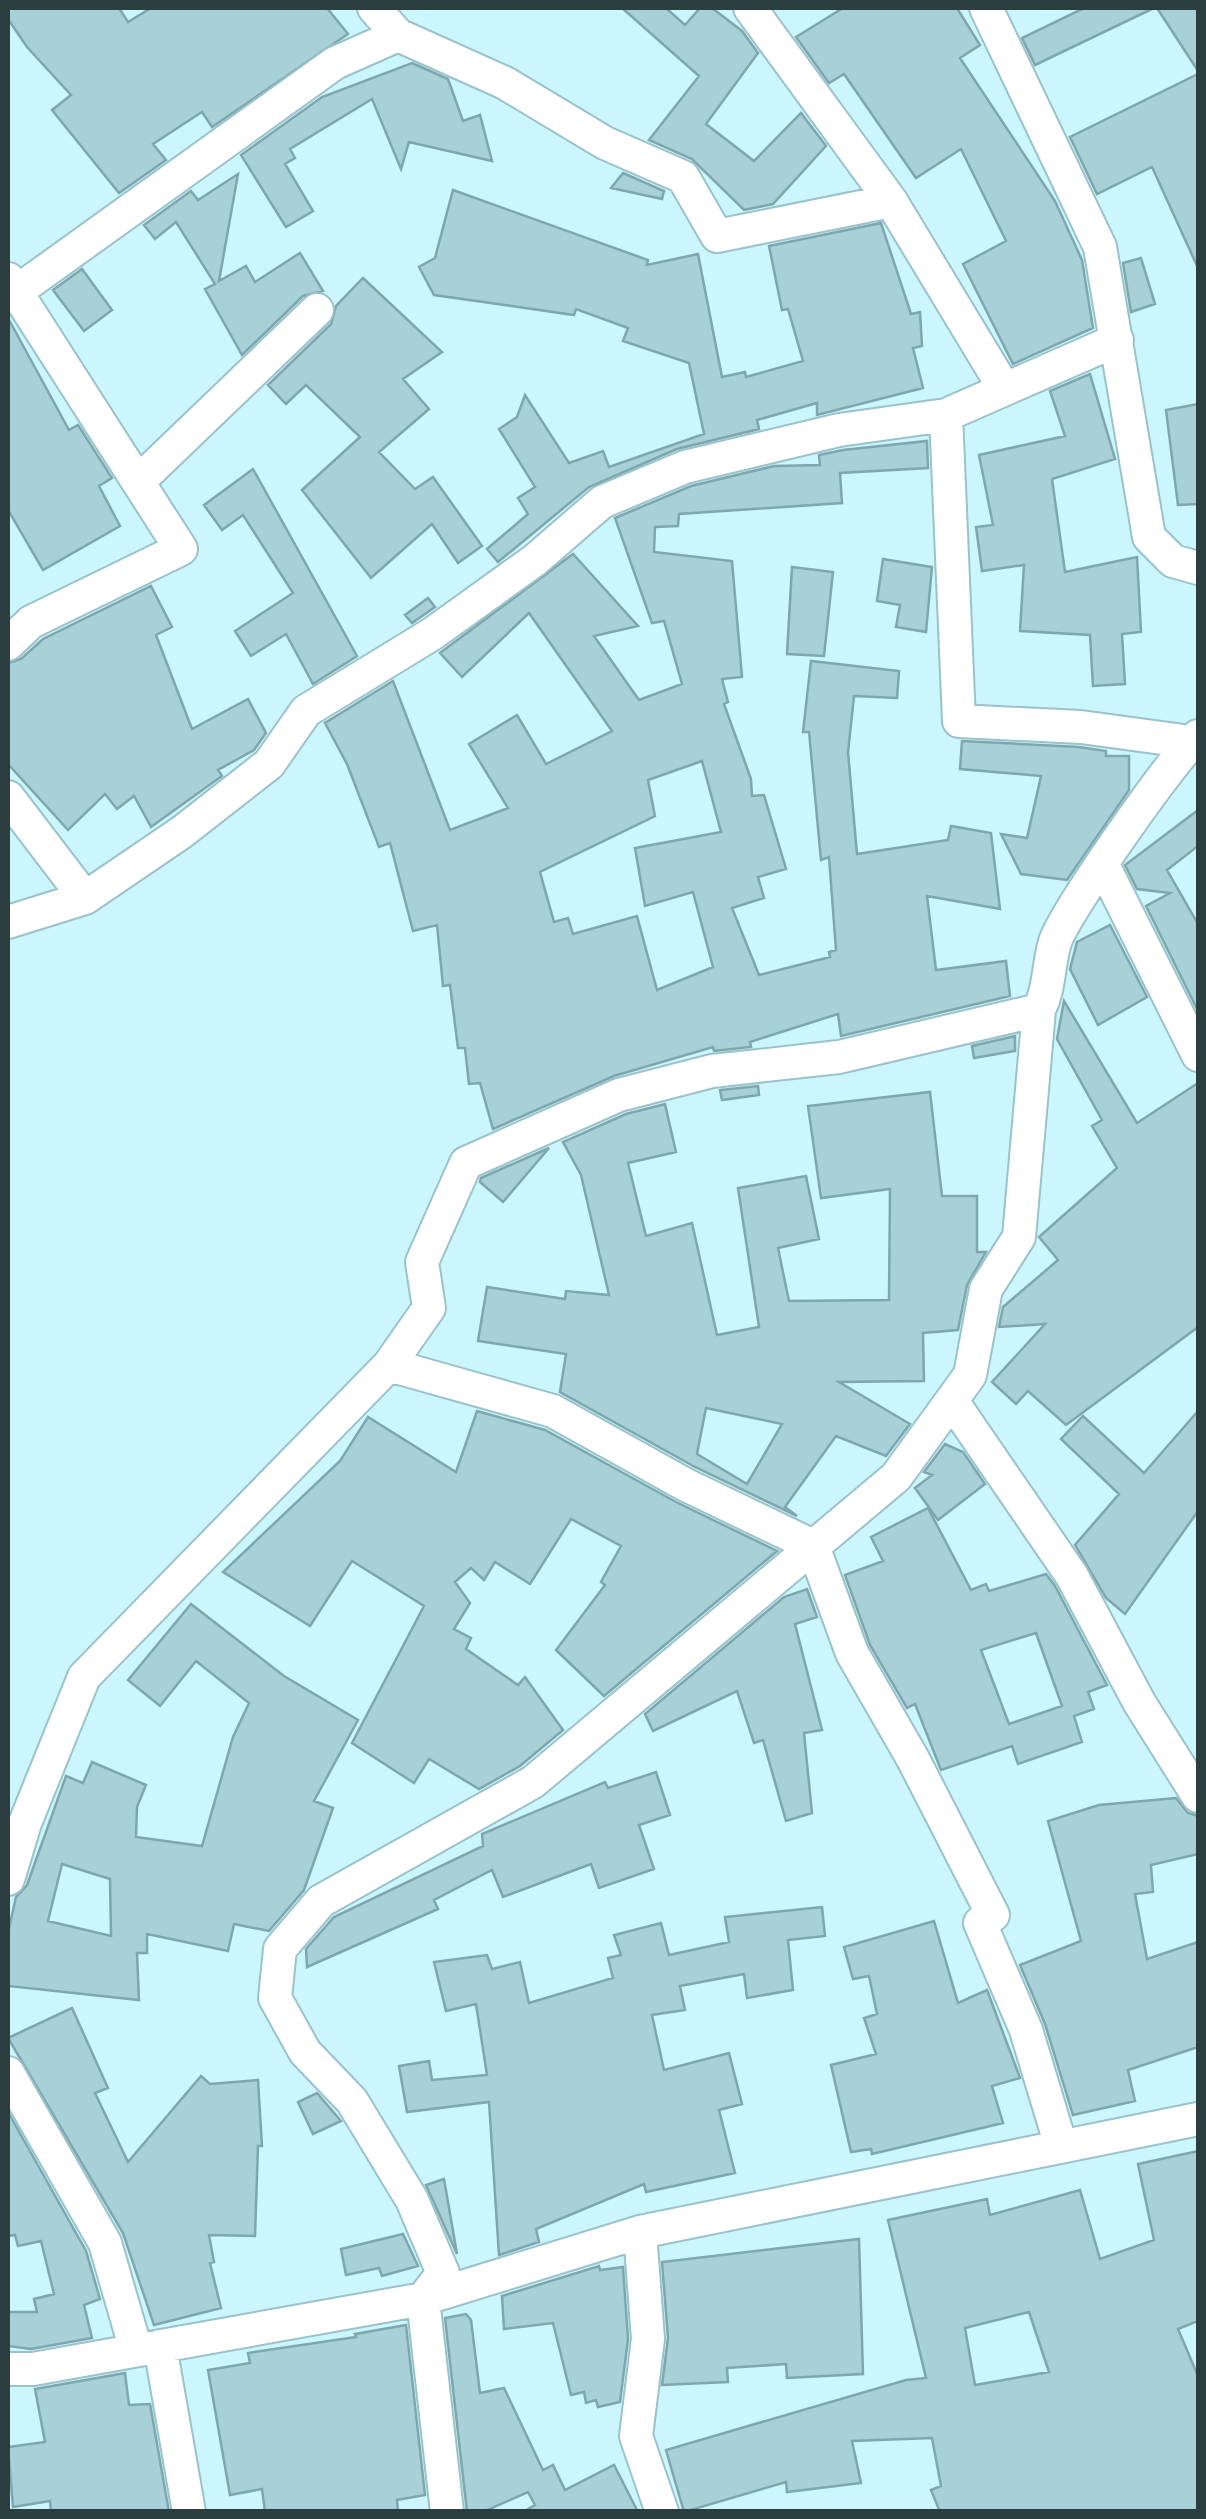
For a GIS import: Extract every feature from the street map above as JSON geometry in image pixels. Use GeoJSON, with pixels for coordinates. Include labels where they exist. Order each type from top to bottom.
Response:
{"type":"FeatureCollection","features":[{"type":"Feature","properties":{"kind":"street"},"geometry":{"type":"LineString","coordinates":[[374,8],[398,36],[505,82],[605,143],[683,178],[717,236],[890,201]]}},
{"type":"Feature","properties":{"kind":"street"},"geometry":{"type":"LineString","coordinates":[[750,8],[890,201],[1004,388]]}},
{"type":"Feature","properties":{"kind":"street"},"geometry":{"type":"LineString","coordinates":[[986,8],[1100,247],[1149,537],[1174,561],[1198,568]]}},
{"type":"Feature","properties":{"kind":"street"},"geometry":{"type":"LineString","coordinates":[[8,644],[31,622],[180,548],[12,286],[335,63],[398,36]]}},
{"type":"Feature","properties":{"kind":"street"},"geometry":{"type":"LineString","coordinates":[[140,481],[317,310]]}},
{"type":"Feature","properties":{"kind":"street"},"geometry":{"type":"LineString","coordinates":[[8,922],[85,898],[269,764],[306,711],[432,634],[535,560],[602,502],[686,468],[839,430],[946,415],[1116,340]]}},
{"type":"Feature","properties":{"kind":"street"},"geometry":{"type":"LineString","coordinates":[[946,415],[960,721],[1081,727],[1195,739]]}},
{"type":"Feature","properties":{"kind":"street"},"geometry":{"type":"LineString","coordinates":[[447,2512],[423,2299],[443,2273],[412,2200],[362,2117],[305,2052],[275,1998],[280,1950],[321,1902],[533,1782],[896,1477],[970,1375],[986,1290],[1019,1237],[1038,1010],[1046,997],[1056,941],[1103,865],[1195,739]]}},
{"type":"Feature","properties":{"kind":"street"},"geometry":{"type":"LineString","coordinates":[[8,797],[85,898]]}},
{"type":"Feature","properties":{"kind":"street"},"geometry":{"type":"LineString","coordinates":[[1103,865],[1198,1056]]}},
{"type":"Feature","properties":{"kind":"street"},"geometry":{"type":"LineString","coordinates":[[8,1879],[25,1823],[84,1677],[390,1366],[430,1308],[422,1262],[466,1163],[638,1090],[712,1071],[839,1057],[1038,1010]]}},
{"type":"Feature","properties":{"kind":"street"},"geometry":{"type":"LineString","coordinates":[[390,1366],[552,1412],[686,1485],[812,1546],[852,1653],[913,1759],[993,1914],[980,1923],[1026,2030],[1061,2146]]}},
{"type":"Feature","properties":{"kind":"street"},"geometry":{"type":"LineString","coordinates":[[952,1400],[1072,1576],[1138,1702],[1198,1796]]}},
{"type":"Feature","properties":{"kind":"street"},"geometry":{"type":"LineString","coordinates":[[8,2073],[105,2243],[148,2348],[189,2512]]}},
{"type":"Feature","properties":{"kind":"street"},"geometry":{"type":"LineString","coordinates":[[8,2369],[33,2370],[423,2299],[640,2232],[1198,2118]]}},
{"type":"Feature","properties":{"kind":"street"},"geometry":{"type":"LineString","coordinates":[[640,2232],[648,2339],[636,2436],[662,2512]]}},
{"type":"Feature","properties":{"kind":"building"},"geometry":{"type":"Polygon","coordinates":[[[8,8],[119,8],[128,22],[151,8],[327,8],[348,34],[212,127],[202,112],[153,144],[166,160],[119,193],[52,110],[71,95],[27,47],[8,19],[8,8]]]}},
{"type":"Feature","properties":{"kind":"building"},"geometry":{"type":"Polygon","coordinates":[[[622,8],[666,8],[685,25],[700,8],[712,8],[742,31],[758,53],[706,124],[754,161],[801,113],[826,146],[773,204],[744,210],[692,159],[649,140],[699,76],[622,8]]]}},
{"type":"Feature","properties":{"kind":"building"},"geometry":{"type":"Polygon","coordinates":[[[843,8],[957,8],[980,45],[960,58],[1055,201],[1082,260],[1093,328],[1013,364],[963,264],[1006,241],[961,149],[916,178],[844,74],[829,83],[796,37],[843,8]]]}},
{"type":"Feature","properties":{"kind":"building"},"geometry":{"type":"Polygon","coordinates":[[[1084,8],[1154,8],[1035,65],[1022,38],[1084,8]]]}},
{"type":"Feature","properties":{"kind":"building"},"geometry":{"type":"Polygon","coordinates":[[[1157,8],[1198,8],[1198,71],[1157,8]]]}},
{"type":"Feature","properties":{"kind":"building"},"geometry":{"type":"Polygon","coordinates":[[[412,63],[448,79],[463,121],[480,115],[492,161],[409,142],[401,169],[372,99],[290,149],[295,158],[285,164],[313,211],[286,227],[241,155],[322,97],[412,63]]]}},
{"type":"Feature","properties":{"kind":"building"},"geometry":{"type":"Polygon","coordinates":[[[1198,74],[1198,268],[1152,167],[1097,194],[1070,137],[1198,74]]]}},
{"type":"Feature","properties":{"kind":"building"},"geometry":{"type":"Polygon","coordinates":[[[623,173],[664,191],[662,199],[611,188],[623,173]]]}},
{"type":"Feature","properties":{"kind":"building"},"geometry":{"type":"Polygon","coordinates":[[[238,174],[219,281],[246,266],[255,282],[300,253],[323,291],[303,296],[242,355],[205,289],[215,284],[176,222],[155,239],[144,225],[191,191],[198,200],[238,174]]]}},
{"type":"Feature","properties":{"kind":"building"},"geometry":{"type":"Polygon","coordinates":[[[453,190],[648,260],[647,265],[698,254],[722,377],[745,372],[746,377],[803,361],[788,309],[782,310],[769,246],[881,223],[911,314],[920,312],[922,346],[913,348],[923,388],[817,415],[817,403],[757,420],[759,429],[677,449],[589,487],[498,562],[487,549],[528,514],[518,498],[535,487],[499,429],[517,417],[525,395],[569,463],[603,451],[609,467],[704,434],[689,363],[623,341],[628,328],[576,309],[574,315],[434,295],[419,267],[435,258],[453,190]]]}},
{"type":"Feature","properties":{"kind":"building"},"geometry":{"type":"Polygon","coordinates":[[[1141,258],[1155,304],[1131,312],[1123,263],[1141,258]]]}},
{"type":"Feature","properties":{"kind":"building"},"geometry":{"type":"Polygon","coordinates":[[[82,269],[112,310],[84,331],[53,290],[82,269]]]}},
{"type":"Feature","properties":{"kind":"building"},"geometry":{"type":"Polygon","coordinates":[[[363,278],[442,352],[403,379],[429,409],[379,452],[415,489],[433,477],[482,546],[458,563],[432,524],[371,578],[302,490],[360,437],[306,385],[286,404],[268,385],[331,324],[336,306],[363,278]]]}},
{"type":"Feature","properties":{"kind":"building"},"geometry":{"type":"Polygon","coordinates":[[[8,318],[69,430],[78,425],[112,478],[99,486],[120,526],[43,570],[8,510],[8,318]]]}},
{"type":"Feature","properties":{"kind":"building"},"geometry":{"type":"Polygon","coordinates":[[[1090,374],[1115,459],[1052,479],[1065,572],[1137,557],[1141,632],[1122,634],[1125,684],[1093,686],[1090,635],[1020,631],[1024,565],[982,571],[976,527],[993,525],[979,455],[1065,436],[1050,391],[1090,374]]]}},
{"type":"Feature","properties":{"kind":"building"},"geometry":{"type":"Polygon","coordinates":[[[1198,404],[1198,504],[1178,505],[1166,410],[1198,404]]]}},
{"type":"Feature","properties":{"kind":"building"},"geometry":{"type":"Polygon","coordinates":[[[927,441],[928,468],[840,473],[842,503],[679,514],[678,526],[655,527],[654,552],[732,561],[742,677],[722,679],[728,702],[724,704],[751,779],[752,796],[764,795],[786,869],[758,877],[764,898],[732,908],[759,975],[830,957],[829,952],[836,950],[829,857],[821,860],[809,732],[803,732],[811,661],[899,671],[897,698],[854,696],[848,752],[857,854],[948,840],[951,826],[991,833],[1000,909],[927,896],[936,970],[1006,961],[1010,996],[841,1036],[838,1014],[750,1042],[751,1047],[714,1051],[713,1047],[614,1076],[493,1129],[480,1083],[469,1084],[465,1048],[458,1048],[450,985],[443,986],[437,925],[413,931],[390,843],[379,847],[347,764],[325,723],[393,681],[450,830],[508,808],[469,744],[517,715],[546,764],[612,731],[529,613],[462,677],[440,653],[573,554],[638,626],[594,636],[639,700],[682,684],[664,621],[652,623],[615,518],[691,486],[774,466],[820,465],[819,455],[927,441]],[[702,761],[648,780],[655,816],[540,872],[554,922],[568,918],[573,934],[637,916],[657,990],[713,967],[693,892],[645,906],[635,848],[721,832],[702,761]]]}},
{"type":"Feature","properties":{"kind":"building"},"geometry":{"type":"Polygon","coordinates":[[[253,469],[357,656],[313,684],[286,634],[251,656],[235,631],[293,593],[243,515],[222,530],[204,505],[253,469]]]}},
{"type":"Feature","properties":{"kind":"building"},"geometry":{"type":"Polygon","coordinates":[[[883,559],[932,567],[926,632],[896,627],[900,605],[877,601],[883,559]]]}},
{"type":"Feature","properties":{"kind":"building"},"geometry":{"type":"Polygon","coordinates":[[[792,567],[833,572],[824,656],[787,654],[792,567]]]}},
{"type":"Feature","properties":{"kind":"building"},"geometry":{"type":"Polygon","coordinates":[[[151,586],[172,627],[156,635],[192,729],[248,699],[266,733],[254,750],[218,770],[222,776],[151,827],[134,796],[117,809],[105,794],[68,830],[8,764],[8,663],[21,659],[43,639],[151,586]]]}},
{"type":"Feature","properties":{"kind":"building"},"geometry":{"type":"Polygon","coordinates":[[[428,598],[435,607],[412,623],[405,615],[428,598]]]}},
{"type":"Feature","properties":{"kind":"building"},"geometry":{"type":"Polygon","coordinates":[[[962,741],[1079,747],[1106,751],[1106,756],[1129,756],[1129,790],[1067,880],[1021,874],[1001,834],[1027,838],[1041,776],[960,769],[962,741]]]}},
{"type":"Feature","properties":{"kind":"building"},"geometry":{"type":"Polygon","coordinates":[[[1198,810],[1198,846],[1167,870],[1198,924],[1198,1011],[1146,906],[1170,893],[1137,889],[1125,865],[1198,810]]]}},
{"type":"Feature","properties":{"kind":"building"},"geometry":{"type":"Polygon","coordinates":[[[1110,925],[1147,997],[1098,1025],[1070,969],[1077,942],[1110,925]]]}},
{"type":"Feature","properties":{"kind":"building"},"geometry":{"type":"Polygon","coordinates":[[[1064,1001],[1137,1123],[1198,1083],[1198,1327],[1066,1425],[1028,1391],[1016,1404],[992,1382],[1045,1324],[999,1327],[1003,1307],[1058,1260],[1039,1237],[1117,1168],[1092,1126],[1102,1120],[1057,1039],[1064,1001]]]}},
{"type":"Feature","properties":{"kind":"building"},"geometry":{"type":"Polygon","coordinates":[[[1015,1036],[1015,1051],[974,1058],[972,1046],[1015,1036]]]}},
{"type":"Feature","properties":{"kind":"building"},"geometry":{"type":"Polygon","coordinates":[[[758,1086],[759,1095],[722,1100],[720,1090],[758,1086]]]}},
{"type":"Feature","properties":{"kind":"building"},"geometry":{"type":"Polygon","coordinates":[[[930,1092],[942,1196],[977,1196],[977,1252],[986,1252],[967,1285],[958,1330],[923,1333],[924,1381],[839,1382],[910,1424],[886,1456],[836,1436],[785,1507],[797,1516],[695,1467],[560,1392],[566,1354],[478,1341],[487,1287],[565,1299],[566,1291],[609,1295],[581,1175],[563,1142],[626,1114],[665,1104],[676,1152],[628,1163],[646,1236],[692,1223],[717,1335],[759,1327],[738,1188],[806,1176],[819,1239],[778,1248],[789,1301],[889,1300],[890,1189],[821,1198],[808,1106],[930,1092]],[[706,1408],[697,1454],[747,1484],[782,1424],[706,1408]]]}},
{"type":"Feature","properties":{"kind":"building"},"geometry":{"type":"Polygon","coordinates":[[[549,1148],[503,1202],[480,1182],[481,1178],[549,1148]]]}},
{"type":"Feature","properties":{"kind":"building"},"geometry":{"type":"Polygon","coordinates":[[[477,1411],[545,1430],[676,1502],[777,1551],[604,1696],[556,1650],[605,1585],[601,1582],[621,1546],[571,1519],[530,1584],[495,1562],[484,1580],[471,1568],[455,1582],[470,1603],[454,1629],[471,1638],[466,1649],[518,1685],[525,1677],[563,1730],[520,1766],[479,1789],[429,1759],[414,1783],[352,1743],[424,1606],[352,1561],[310,1626],[223,1572],[340,1461],[368,1417],[456,1472],[477,1411]]]}},
{"type":"Feature","properties":{"kind":"building"},"geometry":{"type":"Polygon","coordinates":[[[1198,1411],[1198,1511],[1125,1614],[1106,1598],[1075,1545],[1119,1494],[1061,1439],[1083,1416],[1144,1473],[1198,1411]]]}},
{"type":"Feature","properties":{"kind":"building"},"geometry":{"type":"Polygon","coordinates":[[[945,1444],[963,1452],[985,1484],[938,1520],[915,1488],[932,1475],[924,1472],[945,1444]]]}},
{"type":"Feature","properties":{"kind":"building"},"geometry":{"type":"Polygon","coordinates":[[[928,1508],[971,1590],[986,1584],[989,1591],[1046,1574],[1107,1685],[1088,1692],[1094,1709],[1074,1716],[1082,1742],[1018,1764],[1012,1746],[941,1770],[915,1704],[907,1708],[870,1645],[845,1575],[883,1561],[871,1537],[928,1508]],[[1036,1633],[981,1650],[1009,1724],[1062,1706],[1036,1633]]]}},
{"type":"Feature","properties":{"kind":"building"},"geometry":{"type":"Polygon","coordinates":[[[807,1589],[817,1617],[795,1624],[822,1730],[804,1733],[812,1813],[786,1821],[763,1740],[754,1743],[737,1691],[653,1731],[645,1714],[784,1597],[807,1589]]]}},
{"type":"Feature","properties":{"kind":"building"},"geometry":{"type":"Polygon","coordinates":[[[191,1604],[284,1676],[358,1720],[314,1801],[333,1808],[304,1890],[269,1931],[234,1924],[228,1951],[147,1934],[147,1953],[137,1953],[139,2000],[8,1986],[8,1933],[16,1897],[27,1885],[66,1776],[83,1783],[92,1762],[146,1785],[137,1807],[136,1837],[202,1846],[233,1737],[249,1703],[196,1661],[160,1706],[128,1680],[191,1604]],[[62,1864],[48,1921],[111,1936],[110,1879],[62,1864]]]}},
{"type":"Feature","properties":{"kind":"building"},"geometry":{"type":"Polygon","coordinates":[[[656,1772],[670,1815],[639,1825],[654,1869],[599,1888],[591,1864],[503,1897],[492,1870],[434,1900],[438,1909],[307,1967],[306,1949],[334,1917],[483,1846],[482,1834],[605,1782],[608,1788],[656,1772]]]}},
{"type":"Feature","properties":{"kind":"building"},"geometry":{"type":"Polygon","coordinates":[[[1176,1798],[1188,1813],[1198,1816],[1198,1854],[1151,1865],[1153,1892],[1135,1894],[1147,1959],[1198,1942],[1198,2047],[1128,2070],[1135,2101],[1073,2115],[1045,2024],[1020,1965],[1081,1941],[1048,1821],[1099,1805],[1176,1798]]]}},
{"type":"Feature","properties":{"kind":"building"},"geometry":{"type":"Polygon","coordinates":[[[822,1907],[825,1936],[788,1940],[793,1990],[747,1998],[744,1974],[680,1986],[685,2010],[652,2015],[664,2070],[729,2053],[742,2104],[719,2110],[735,2173],[646,2192],[644,2184],[536,2229],[539,2242],[499,2255],[489,2102],[407,2112],[399,2066],[429,2061],[432,2080],[487,2075],[476,2004],[446,2011],[434,1962],[487,1955],[492,1969],[520,1962],[529,2003],[613,1978],[608,1958],[621,1955],[614,1935],[661,1923],[669,1955],[729,1942],[725,1917],[822,1907]]]}},
{"type":"Feature","properties":{"kind":"building"},"geometry":{"type":"Polygon","coordinates":[[[934,1921],[958,2003],[987,1990],[1020,2078],[992,2086],[1003,2123],[872,2154],[871,2149],[851,2152],[831,2065],[876,2054],[864,2018],[877,2014],[869,1976],[853,1979],[844,1947],[934,1921]]]}},
{"type":"Feature","properties":{"kind":"building"},"geometry":{"type":"Polygon","coordinates":[[[72,2008],[108,2088],[95,2093],[128,2162],[201,2076],[210,2084],[258,2080],[262,2146],[258,2146],[255,2236],[209,2235],[214,2262],[210,2263],[221,2308],[154,2325],[123,2233],[8,2038],[72,2008]]]}},
{"type":"Feature","properties":{"kind":"building"},"geometry":{"type":"Polygon","coordinates":[[[317,2093],[341,2121],[313,2134],[298,2102],[317,2093]]]}},
{"type":"Feature","properties":{"kind":"building"},"geometry":{"type":"Polygon","coordinates":[[[8,2112],[86,2251],[100,2299],[84,2305],[92,2338],[31,2349],[8,2346],[8,2312],[37,2312],[34,2299],[54,2294],[41,2241],[18,2246],[15,2235],[8,2236],[8,2112]]]}},
{"type":"Feature","properties":{"kind":"building"},"geometry":{"type":"Polygon","coordinates":[[[1198,2151],[1198,2321],[1178,2329],[1198,2376],[1198,2512],[940,2512],[931,2490],[941,2486],[932,2438],[852,2441],[861,2483],[787,2492],[786,2482],[684,2512],[666,2450],[906,2380],[926,2378],[888,2220],[987,2199],[990,2215],[1080,2190],[1100,2259],[1154,2240],[1138,2164],[1198,2151]],[[1029,2312],[965,2328],[975,2385],[1049,2372],[1029,2312]]]}},
{"type":"Feature","properties":{"kind":"building"},"geometry":{"type":"Polygon","coordinates":[[[444,2179],[457,2254],[426,2185],[444,2179]]]}},
{"type":"Feature","properties":{"kind":"building"},"geometry":{"type":"Polygon","coordinates":[[[403,2234],[418,2266],[382,2276],[379,2268],[346,2275],[341,2249],[403,2234]]]}},
{"type":"Feature","properties":{"kind":"building"},"geometry":{"type":"Polygon","coordinates":[[[859,2239],[863,2374],[787,2378],[786,2364],[727,2368],[728,2382],[662,2385],[668,2338],[662,2262],[859,2239]]]}},
{"type":"Feature","properties":{"kind":"building"},"geometry":{"type":"Polygon","coordinates":[[[599,2266],[600,2270],[623,2267],[628,2339],[620,2402],[598,2407],[596,2400],[586,2403],[584,2392],[571,2395],[553,2323],[504,2329],[502,2296],[599,2266]]]}},
{"type":"Feature","properties":{"kind":"building"},"geometry":{"type":"Polygon","coordinates":[[[466,2314],[471,2320],[480,2393],[504,2388],[543,2470],[553,2465],[565,2490],[614,2465],[638,2512],[523,2512],[535,2505],[528,2492],[483,2512],[467,2512],[445,2318],[466,2314]]]}},
{"type":"Feature","properties":{"kind":"building"},"geometry":{"type":"Polygon","coordinates":[[[406,2325],[425,2495],[397,2500],[398,2512],[265,2512],[262,2489],[230,2495],[208,2370],[250,2363],[248,2353],[356,2337],[355,2334],[406,2325]]]}},
{"type":"Feature","properties":{"kind":"building"},"geometry":{"type":"Polygon","coordinates":[[[125,2373],[129,2405],[150,2404],[169,2512],[51,2512],[50,2501],[13,2507],[8,2447],[45,2442],[35,2389],[125,2373]]]}}]}
